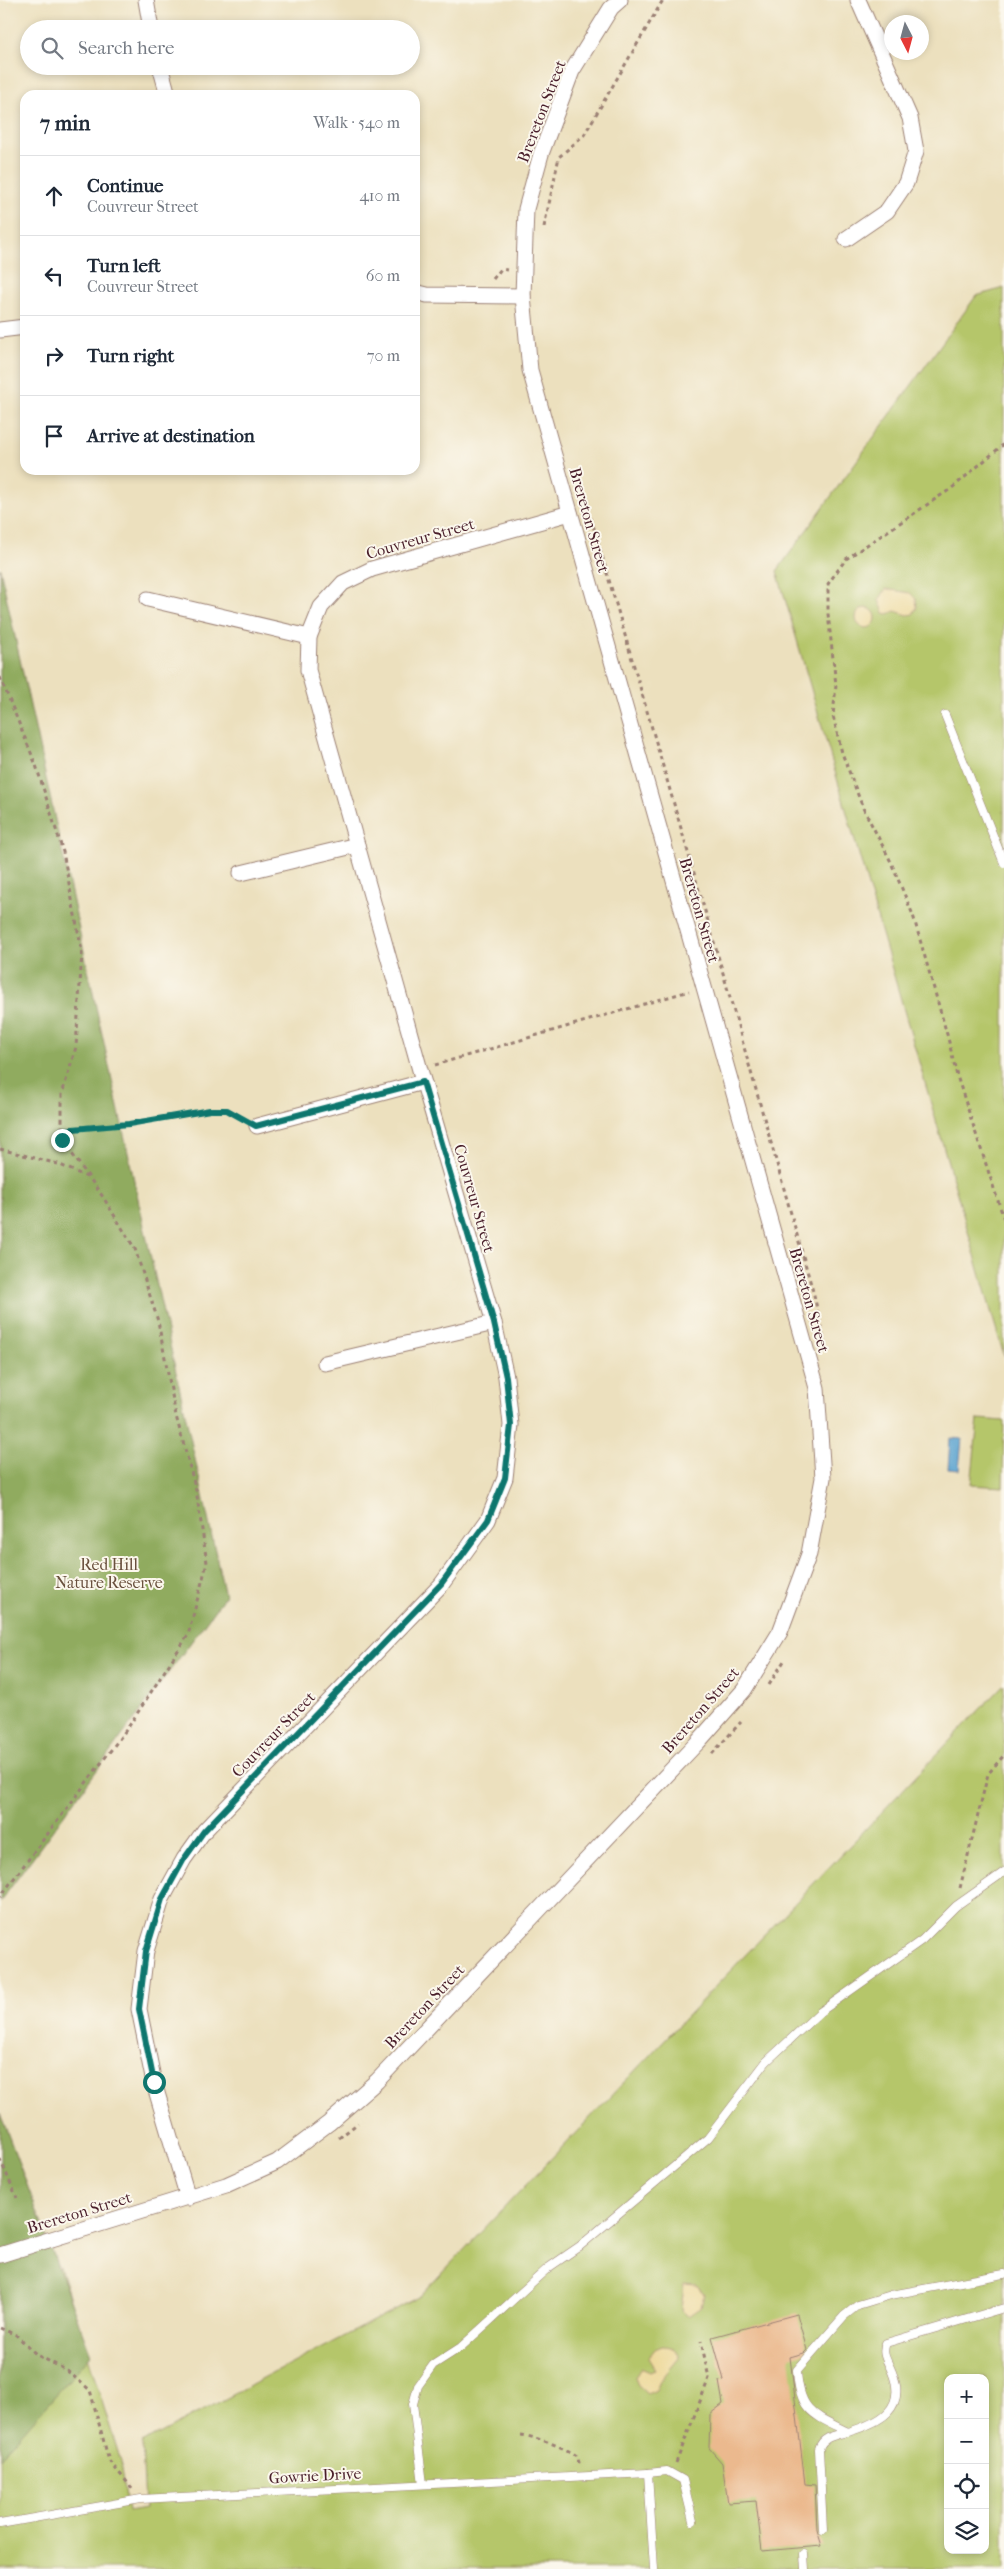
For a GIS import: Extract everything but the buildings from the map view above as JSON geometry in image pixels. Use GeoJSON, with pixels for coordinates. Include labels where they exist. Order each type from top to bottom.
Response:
{"type":"FeatureCollection","features":[{"type":"Feature","properties":{"kind":"street"},"geometry":{"type":"LineString","coordinates":[[146,0],[150,20]]}},
{"type":"Feature","properties":{"kind":"street","name":"Brereton Street"},"geometry":{"type":"LineString","coordinates":[[0,2255],[226,2185],[277,2162],[329,2123],[377,2081],[705,1735],[744,1690],[780,1632],[809,1554],[823,1478],[817,1388],[530,370],[522,296],[526,209],[541,154],[572,71],[611,8],[620,0]]}},
{"type":"Feature","properties":{"kind":"street"},"geometry":{"type":"LineString","coordinates":[[846,239],[887,211],[906,183],[916,151],[910,118],[858,0]]}},
{"type":"Feature","properties":{"kind":"street"},"geometry":{"type":"LineString","coordinates":[[162,75],[167,90]]}},
{"type":"Feature","properties":{"kind":"street"},"geometry":{"type":"LineString","coordinates":[[420,293],[428,295],[522,296]]}},
{"type":"Feature","properties":{"kind":"street"},"geometry":{"type":"LineString","coordinates":[[0,330],[20,328]]}},
{"type":"Feature","properties":{"kind":"street","name":"Couvreur Street"},"geometry":{"type":"LineString","coordinates":[[188,2198],[154,2082],[139,2009],[146,1951],[162,1899],[184,1859],[204,1831],[441,1584],[488,1520],[505,1478],[511,1425],[506,1377],[494,1323],[421,1076],[308,670],[309,637],[321,607],[343,583],[372,569],[570,513]]}},
{"type":"Feature","properties":{"kind":"street"},"geometry":{"type":"LineString","coordinates":[[148,599],[309,637]]}},
{"type":"Feature","properties":{"kind":"street"},"geometry":{"type":"LineString","coordinates":[[241,873],[357,845]]}},
{"type":"Feature","properties":{"kind":"street"},"geometry":{"type":"LineString","coordinates":[[256,1126],[421,1076]]}},
{"type":"Feature","properties":{"kind":"street"},"geometry":{"type":"LineString","coordinates":[[325,1363],[494,1323]]}},
{"type":"Feature","properties":{"kind":"lane"},"geometry":{"type":"LineString","coordinates":[[945,715],[1004,863]]}},
{"type":"Feature","properties":{"kind":"lane"},"geometry":{"type":"LineString","coordinates":[[423,2484],[414,2404],[418,2386],[433,2365],[461,2347],[548,2268],[580,2246],[708,2138],[766,2062],[820,2012],[922,1940],[956,1906],[1004,1872]]}},
{"type":"Feature","properties":{"kind":"lane"},"geometry":{"type":"LineString","coordinates":[[848,2432],[817,2417],[805,2405],[798,2390],[797,2370],[844,2316],[858,2305],[891,2296],[1004,2274]]}},
{"type":"Feature","properties":{"kind":"lane"},"geometry":{"type":"LineString","coordinates":[[824,2530],[818,2449],[820,2444],[827,2438],[878,2422],[889,2411],[896,2398],[895,2380],[884,2358],[886,2343],[1004,2308]]}},
{"type":"Feature","properties":{"kind":"lane"},"geometry":{"type":"LineString","coordinates":[[672,2472],[683,2480],[693,2521]]}},
{"type":"Feature","properties":{"kind":"lane","name":"Gowrie Drive"},"geometry":{"type":"LineString","coordinates":[[0,2524],[142,2499],[672,2472]]}},
{"type":"Feature","properties":{"kind":"lane"},"geometry":{"type":"LineString","coordinates":[[648,2473],[654,2569]]}},
{"type":"Feature","properties":{"kind":"lane"},"geometry":{"type":"LineString","coordinates":[[804,2554],[805,2569]]}},
{"type":"Feature","properties":{"kind":"path"},"geometry":{"type":"LineString","coordinates":[[544,232],[559,157],[584,135],[663,0]]}},
{"type":"Feature","properties":{"kind":"path"},"geometry":{"type":"LineString","coordinates":[[1004,444],[952,488],[846,559],[828,584],[828,614],[836,686],[833,716],[842,753],[863,808],[890,860],[913,915],[948,1038],[956,1076],[1004,1219]]}},
{"type":"Feature","properties":{"kind":"path"},"geometry":{"type":"LineString","coordinates":[[589,511],[814,1295],[828,1359]]}},
{"type":"Feature","properties":{"kind":"path"},"geometry":{"type":"LineString","coordinates":[[0,677],[36,765],[63,852],[82,952],[76,1047],[62,1094],[62,1140],[90,1179],[135,1249],[158,1321],[176,1416],[196,1490],[207,1563],[188,1635],[129,1726],[0,1897]]}},
{"type":"Feature","properties":{"kind":"path"},"geometry":{"type":"LineString","coordinates":[[421,1076],[725,980]]}},
{"type":"Feature","properties":{"kind":"path"},"geometry":{"type":"LineString","coordinates":[[62,1130],[129,1124],[210,1110],[227,1110],[256,1126]]}},
{"type":"Feature","properties":{"kind":"path"},"geometry":{"type":"LineString","coordinates":[[0,1149],[58,1164],[90,1179]]}},
{"type":"Feature","properties":{"kind":"path"},"geometry":{"type":"LineString","coordinates":[[767,1687],[779,1672],[786,1654]]}},
{"type":"Feature","properties":{"kind":"path"},"geometry":{"type":"LineString","coordinates":[[705,1762],[744,1718]]}},
{"type":"Feature","properties":{"kind":"path"},"geometry":{"type":"LineString","coordinates":[[956,1906],[988,1774],[1004,1755]]}},
{"type":"Feature","properties":{"kind":"path"},"geometry":{"type":"LineString","coordinates":[[338,2139],[360,2121]]}},
{"type":"Feature","properties":{"kind":"path"},"geometry":{"type":"LineString","coordinates":[[0,2159],[18,2198]]}},
{"type":"Feature","properties":{"kind":"path"},"geometry":{"type":"LineString","coordinates":[[0,2328],[16,2335],[36,2355],[66,2370],[90,2390],[109,2462],[142,2499]]}},
{"type":"Feature","properties":{"kind":"path"},"geometry":{"type":"LineString","coordinates":[[672,2472],[710,2378],[701,2342]]}},
{"type":"Feature","properties":{"kind":"path"},"geometry":{"type":"LineString","coordinates":[[521,2435],[532,2436],[547,2444],[570,2450],[577,2456],[582,2476]]}},
{"type":"Feature","properties":{"kind":"green space"},"geometry":{"type":"Polygon","coordinates":[[[1004,288],[1004,1356],[777,571],[976,296],[1004,288]]]}},
{"type":"Feature","properties":{"kind":"green space","name":"Red Hill Nature Reserve"},"geometry":{"type":"Polygon","coordinates":[[[0,568],[225,1596],[0,1902],[0,568]]]}},
{"type":"Feature","properties":{"kind":"green space"},"geometry":{"type":"Polygon","coordinates":[[[978,1419],[1004,1421],[1003,1487],[971,1485],[978,1419]]]}},
{"type":"Feature","properties":{"kind":"green space"},"geometry":{"type":"Polygon","coordinates":[[[1004,1684],[1004,2569],[0,2569],[0,2290],[60,2267],[121,2462],[128,2512],[145,2509],[142,2443],[420,2296],[1004,1684]]]}},
{"type":"Feature","properties":{"kind":"green space"},"geometry":{"type":"Polygon","coordinates":[[[0,2113],[91,2355],[0,2458],[0,2113]]]}},
{"type":"Feature","properties":{"kind":"sand"},"geometry":{"type":"Polygon","coordinates":[[[886,589],[910,593],[916,599],[917,607],[913,614],[908,615],[895,611],[888,614],[884,613],[879,600],[886,589]]]}},
{"type":"Feature","properties":{"kind":"sand"},"geometry":{"type":"Polygon","coordinates":[[[866,608],[873,611],[876,618],[873,625],[866,628],[859,625],[856,618],[859,611],[866,608]]]}},
{"type":"Feature","properties":{"kind":"sand"},"geometry":{"type":"Polygon","coordinates":[[[684,2284],[697,2285],[704,2295],[701,2307],[688,2316],[681,2310],[684,2284]]]}},
{"type":"Feature","properties":{"kind":"sand"},"geometry":{"type":"Polygon","coordinates":[[[662,2346],[674,2349],[679,2358],[660,2381],[656,2390],[648,2394],[638,2385],[635,2378],[641,2367],[650,2371],[655,2369],[648,2358],[655,2349],[662,2346]]]}},
{"type":"Feature","properties":{"kind":"water"},"geometry":{"type":"Polygon","coordinates":[[[950,1438],[962,1439],[959,1470],[948,1469],[950,1438]]]}},
{"type":"Feature","properties":{"kind":"route"},"geometry":{"type":"LineString","coordinates":[[62,1140],[62,1130],[129,1124],[210,1110],[227,1110],[256,1126],[423,1082],[494,1323],[506,1377],[511,1425],[505,1478],[488,1520],[441,1584],[204,1831],[184,1859],[162,1899],[146,1951],[139,2009],[154,2082]]}}]}
